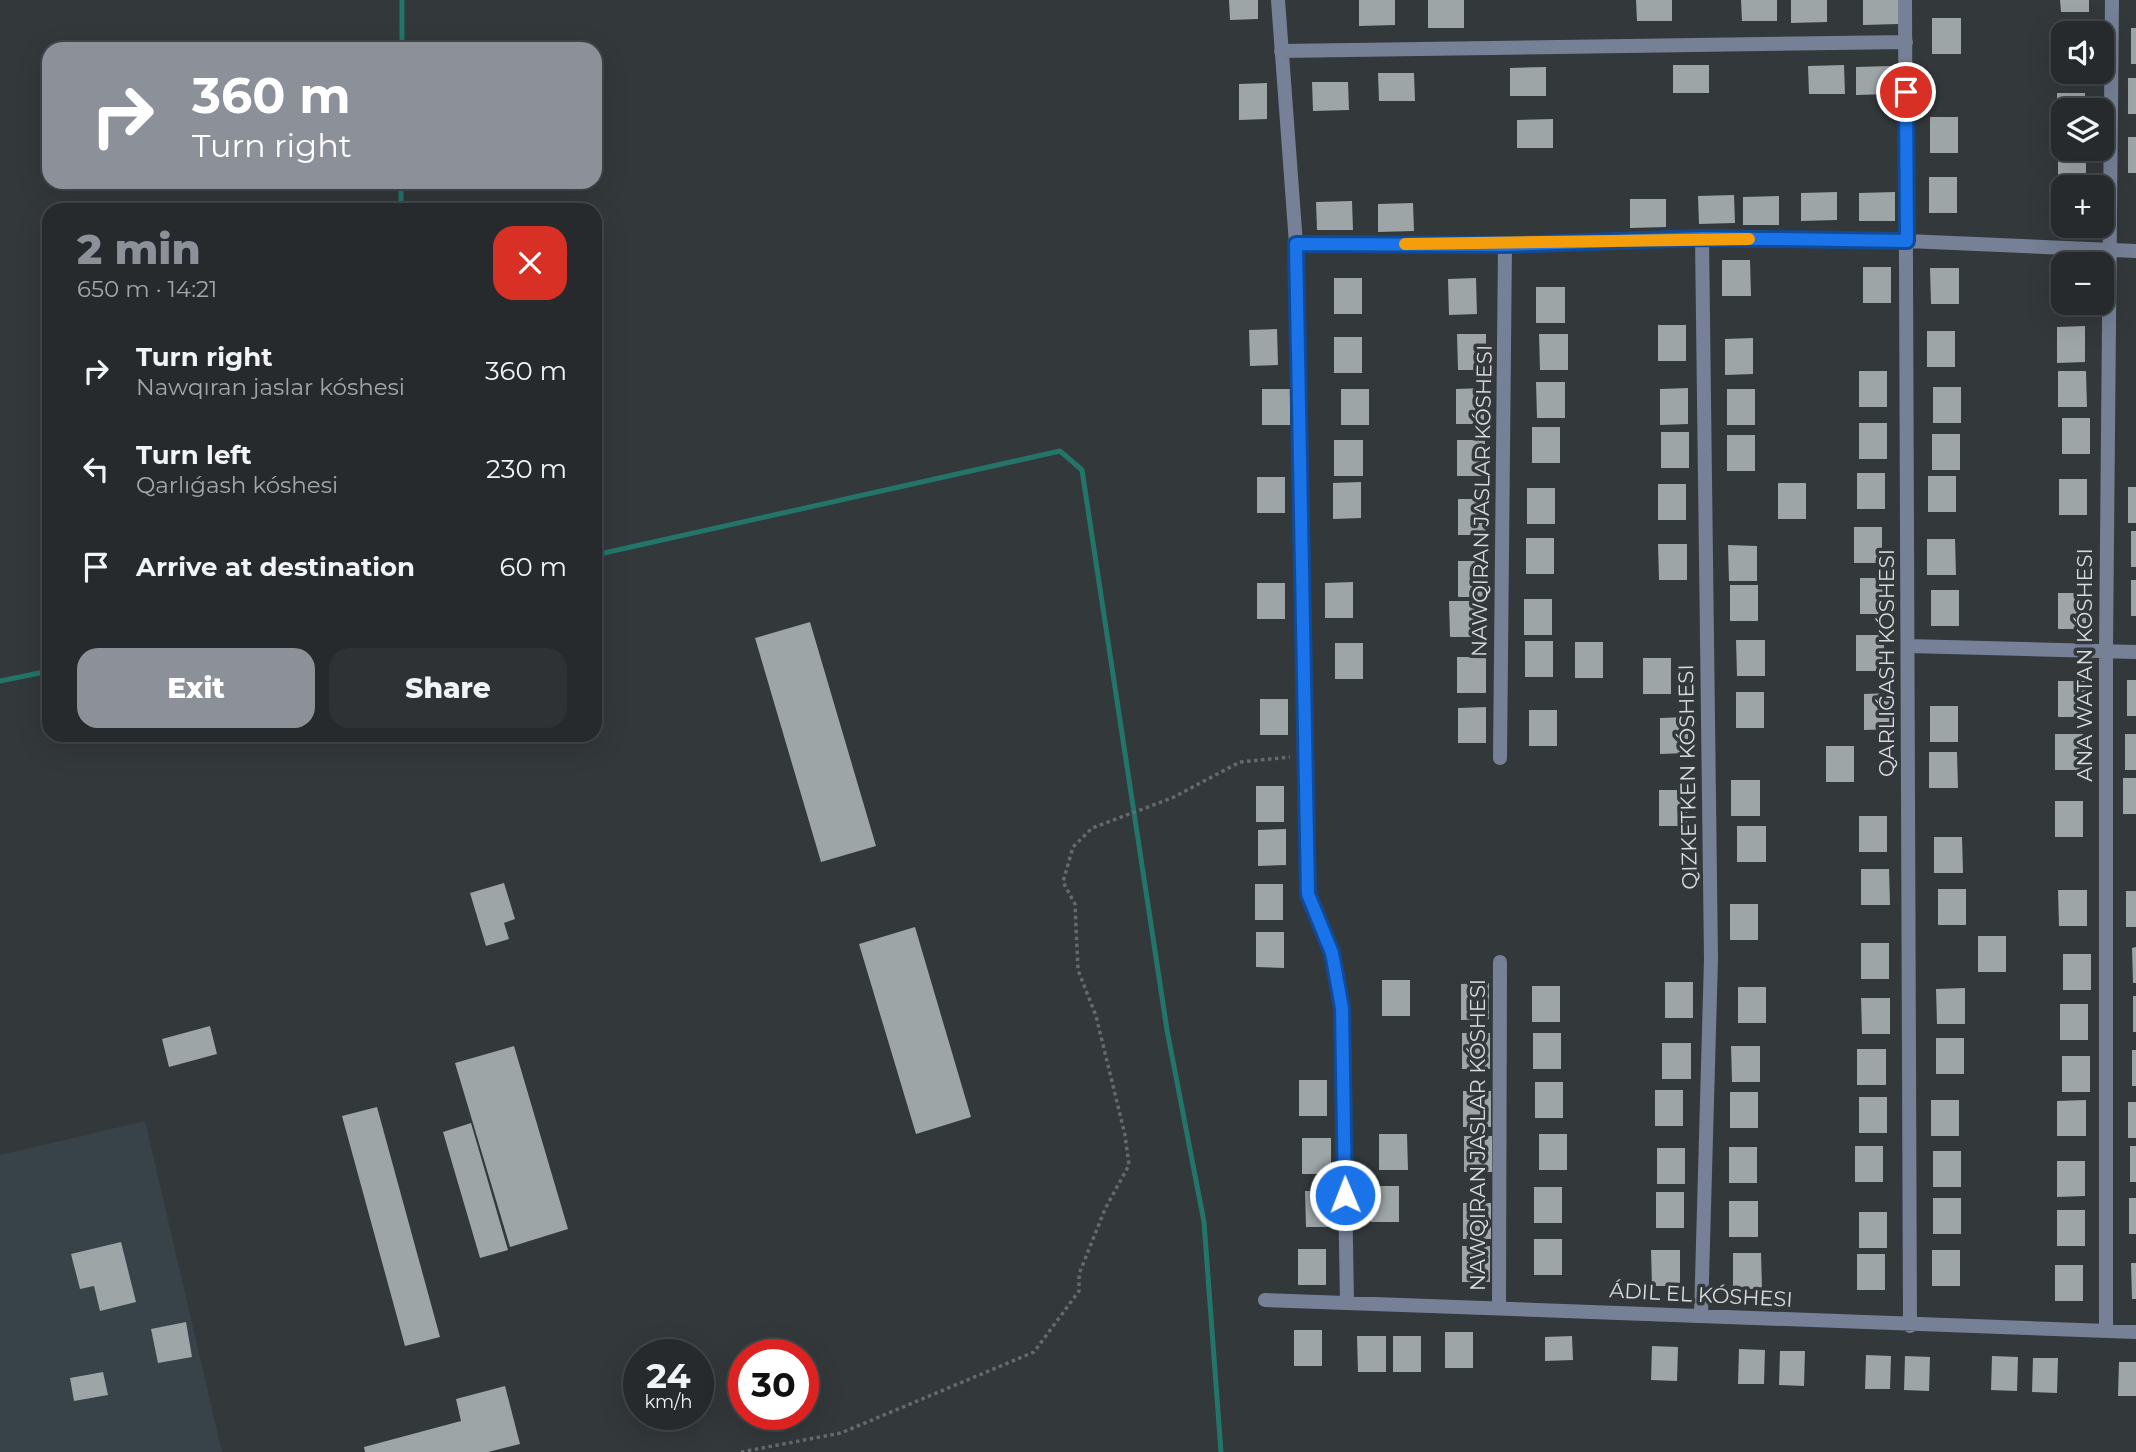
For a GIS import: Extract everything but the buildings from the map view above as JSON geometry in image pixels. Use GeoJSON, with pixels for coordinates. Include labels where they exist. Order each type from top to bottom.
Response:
{"type":"FeatureCollection","features":[{"type":"Feature","properties":{"kind":"street"},"geometry":{"type":"LineString","coordinates":[[1278,0],[1296,244],[1308,894],[1332,953],[1342,1008],[1347,1303]]}},
{"type":"Feature","properties":{"kind":"street"},"geometry":{"type":"LineString","coordinates":[[1906,0],[1910,1326]]}},
{"type":"Feature","properties":{"kind":"street","name":"ANA WATAN KÓSHESI"},"geometry":{"type":"LineString","coordinates":[[2106,1329],[2106,649],[2112,0]]}},
{"type":"Feature","properties":{"kind":"street"},"geometry":{"type":"LineString","coordinates":[[1281,51],[1906,42]]}},
{"type":"Feature","properties":{"kind":"street"},"geometry":{"type":"LineString","coordinates":[[1296,244],[1505,245],[1702,238],[1907,241],[2136,251]]}},
{"type":"Feature","properties":{"kind":"street"},"geometry":{"type":"LineString","coordinates":[[1701,1315],[1711,959],[1702,238]]}},
{"type":"Feature","properties":{"kind":"street"},"geometry":{"type":"LineString","coordinates":[[1500,758],[1505,245]]}},
{"type":"Feature","properties":{"kind":"street"},"geometry":{"type":"LineString","coordinates":[[1908,646],[2106,649],[2136,652]]}},
{"type":"Feature","properties":{"kind":"street"},"geometry":{"type":"LineString","coordinates":[[1499,1308],[1500,962]]}},
{"type":"Feature","properties":{"kind":"street","name":"ÁDIL EL KÓSHESI"},"geometry":{"type":"LineString","coordinates":[[1265,1300],[1701,1315],[1910,1326],[2106,1329],[2136,1332]]}},
{"type":"Feature","properties":{"kind":"path"},"geometry":{"type":"LineString","coordinates":[[741,1452],[841,1433],[1034,1352],[1079,1291],[1079,1274],[1105,1209],[1129,1165],[1125,1135],[1096,1016],[1078,970],[1074,904],[1063,882],[1073,847],[1092,828],[1172,798],[1240,762],[1305,757]]}},
{"type":"Feature","properties":{"kind":"shaded area"},"geometry":{"type":"Polygon","coordinates":[[[145,1121],[222,1452],[0,1452],[0,1155],[145,1121]]]}},
{"type":"Feature","properties":{"kind":"waterway"},"geometry":{"type":"LineString","coordinates":[[402,0],[402,42]]}},
{"type":"Feature","properties":{"kind":"waterway"},"geometry":{"type":"LineString","coordinates":[[401,189],[401,203]]}},
{"type":"Feature","properties":{"kind":"waterway"},"geometry":{"type":"LineString","coordinates":[[602,553],[1060,451],[1082,470],[1167,1030],[1204,1222],[1221,1452]]}},
{"type":"Feature","properties":{"kind":"waterway"},"geometry":{"type":"LineString","coordinates":[[0,681],[42,672]]}},
{"type":"Feature","properties":{"kind":"slow traffic"},"geometry":{"type":"LineString","coordinates":[[1405,244],[1505,245],[1702,238],[1749,239]]}},
{"type":"Feature","properties":{"kind":"route"},"geometry":{"type":"LineString","coordinates":[[1345,1195],[1342,1008],[1332,953],[1308,894],[1296,244],[1505,245],[1702,238],[1907,241],[1906,92]]}}]}
